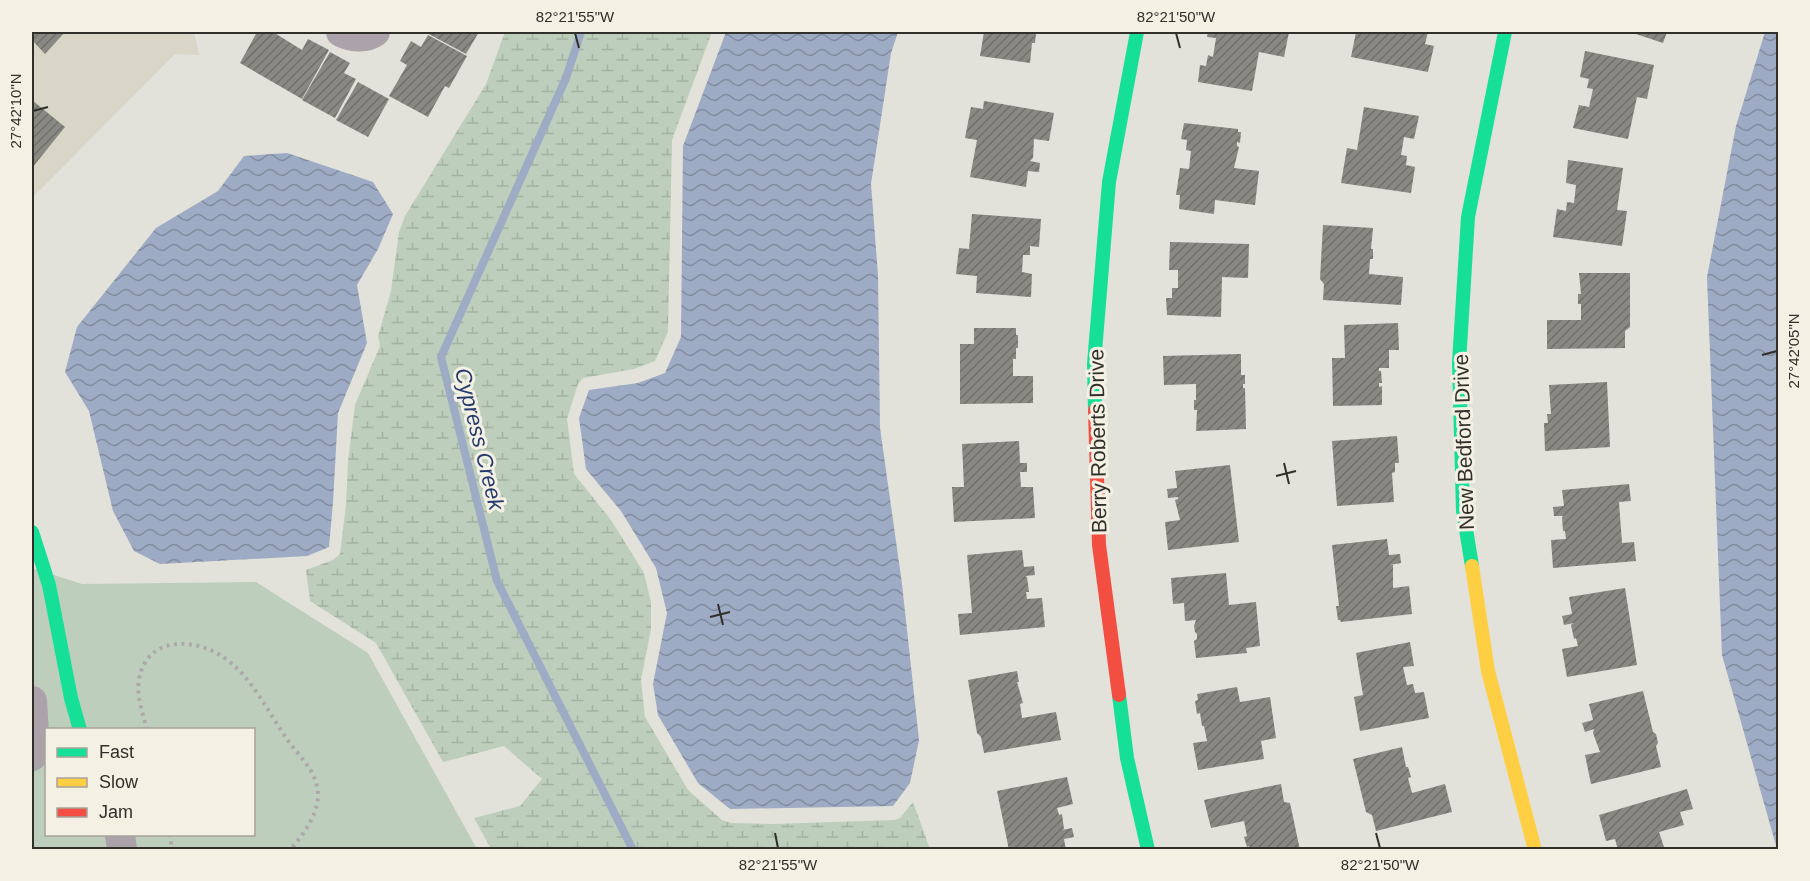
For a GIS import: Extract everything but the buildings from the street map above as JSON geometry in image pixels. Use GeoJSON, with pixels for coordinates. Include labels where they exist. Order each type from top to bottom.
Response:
{"type":"FeatureCollection","features":[{"type":"Feature","properties":{"kind":"street"},"geometry":{"type":"LineString","coordinates":[[341,32],[350,36],[370,35],[375,32]]}},
{"type":"Feature","properties":{"kind":"street","name":"Berry Roberts Drive"},"geometry":{"type":"LineString","coordinates":[[1137,32],[1109,182],[1094,364],[1099,545],[1127,758],[1148,849]]}},
{"type":"Feature","properties":{"kind":"street","name":"New Bedford Drive"},"geometry":{"type":"LineString","coordinates":[[1505,32],[1468,217],[1459,363],[1463,511],[1488,671],[1534,849]]}},
{"type":"Feature","properties":{"kind":"street"},"geometry":{"type":"LineString","coordinates":[[32,532],[49,585],[71,698],[80,728]]}},
{"type":"Feature","properties":{"kind":"street"},"geometry":{"type":"LineString","coordinates":[[32,701],[34,733],[32,756]]}},
{"type":"Feature","properties":{"kind":"path"},"geometry":{"type":"LineString","coordinates":[[147,728],[138,689],[142,666],[147,658],[164,647],[191,643],[201,645],[226,659],[251,685],[287,739],[313,771],[318,792],[316,809],[307,827],[290,849]]}},
{"type":"Feature","properties":{"kind":"shaded area"},"geometry":{"type":"Polygon","coordinates":[[[32,32],[194,32],[199,55],[175,54],[32,198],[32,32]]]}},
{"type":"Feature","properties":{"kind":"green space"},"geometry":{"type":"Polygon","coordinates":[[[505,32],[712,32],[672,140],[668,332],[655,361],[634,369],[583,378],[578,384],[567,419],[574,474],[611,520],[644,573],[651,602],[651,629],[641,680],[645,717],[688,790],[722,820],[731,823],[773,824],[894,820],[900,818],[913,802],[930,849],[491,849],[474,818],[520,806],[542,779],[504,746],[443,762],[376,643],[310,601],[306,570],[333,560],[340,554],[355,405],[380,346],[378,336],[391,291],[399,232],[405,216],[486,84],[505,32]]]}},
{"type":"Feature","properties":{"kind":"green space"},"geometry":{"type":"Polygon","coordinates":[[[32,568],[82,584],[256,582],[368,653],[477,849],[32,850],[32,568]]]}},
{"type":"Feature","properties":{"kind":"water"},"geometry":{"type":"Polygon","coordinates":[[[726,32],[898,32],[891,53],[871,184],[878,275],[880,428],[902,584],[919,740],[910,783],[893,806],[730,809],[698,783],[658,715],[653,684],[667,613],[656,568],[621,511],[586,469],[579,418],[589,390],[638,383],[665,373],[681,337],[683,146],[726,32]]]}},
{"type":"Feature","properties":{"kind":"water"},"geometry":{"type":"Polygon","coordinates":[[[1765,32],[1778,32],[1778,850],[1722,655],[1707,277],[1736,126],[1765,32]]]}},
{"type":"Feature","properties":{"kind":"water"},"geometry":{"type":"Polygon","coordinates":[[[287,153],[373,182],[393,214],[378,249],[357,285],[367,343],[338,413],[329,547],[307,556],[160,564],[134,551],[113,511],[89,411],[65,372],[77,327],[156,228],[218,191],[244,156],[287,153]]]}},
{"type":"Feature","properties":{"kind":"waterway","name":"Cypress Creek"},"geometry":{"type":"LineString","coordinates":[[581,32],[566,78],[441,357],[497,581],[633,850]]}},
{"type":"Feature","properties":{"kind":"traffic: fast"},"geometry":{"type":"LineString","coordinates":[[1095,410],[1094,364],[1109,182],[1137,32]]}},
{"type":"Feature","properties":{"kind":"traffic: fast"},"geometry":{"type":"LineString","coordinates":[[1472,566],[1463,511],[1459,363],[1468,217],[1505,32]]}},
{"type":"Feature","properties":{"kind":"traffic: fast"},"geometry":{"type":"LineString","coordinates":[[32,532],[49,585],[71,698],[79,728]]}},
{"type":"Feature","properties":{"kind":"traffic: fast"},"geometry":{"type":"LineString","coordinates":[[1119,695],[1127,758],[1148,850]]}},
{"type":"Feature","properties":{"kind":"traffic: slow"},"geometry":{"type":"LineString","coordinates":[[1472,566],[1488,671],[1535,850]]}},
{"type":"Feature","properties":{"kind":"traffic: jam"},"geometry":{"type":"LineString","coordinates":[[1095,410],[1099,545],[1119,695]]}}]}
